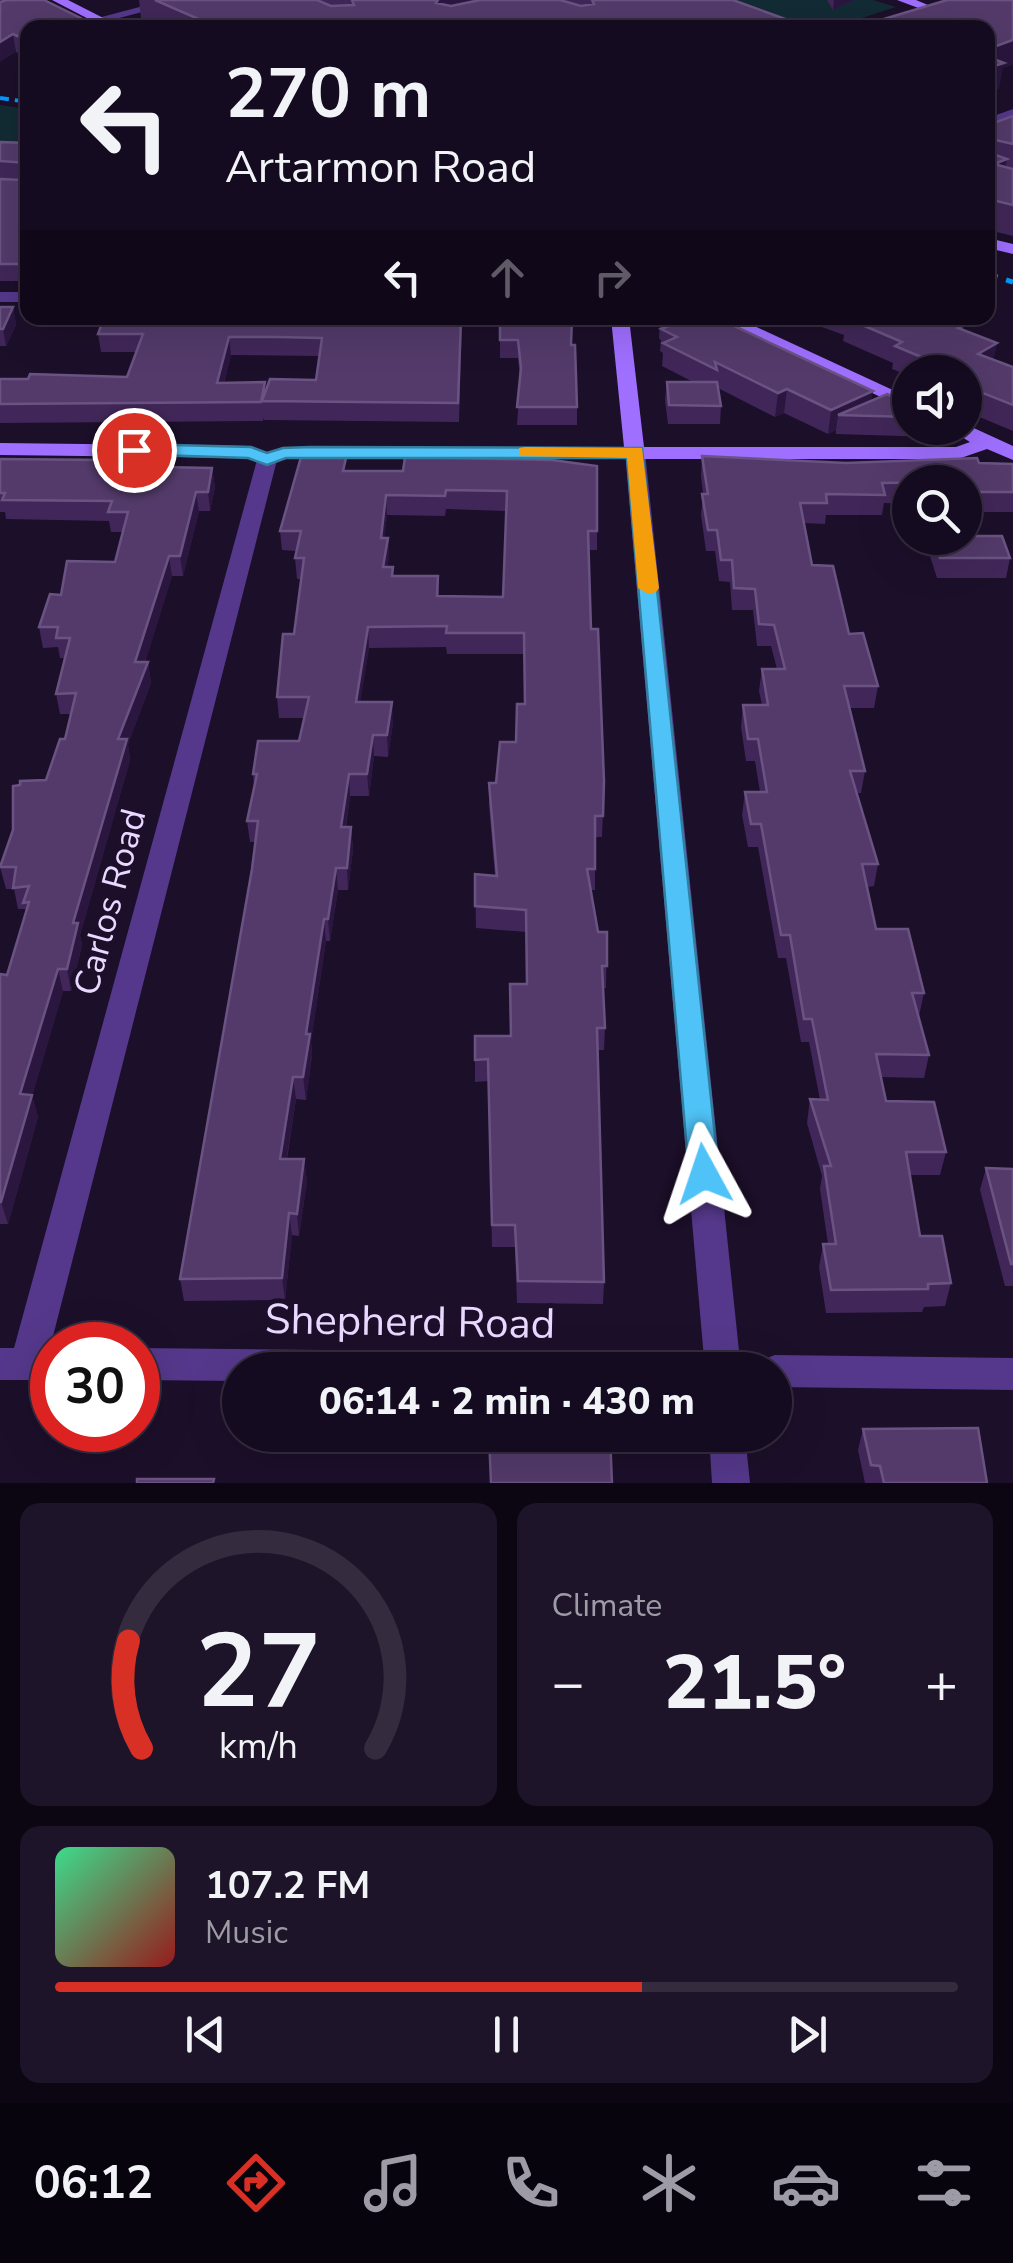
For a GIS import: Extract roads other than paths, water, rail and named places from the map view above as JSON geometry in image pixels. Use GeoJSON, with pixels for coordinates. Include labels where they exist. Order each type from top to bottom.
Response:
{"type":"FeatureCollection","features":[{"type":"Feature","properties":{"kind":"street"},"geometry":{"type":"LineString","coordinates":[[42,4],[58,0],[100,19],[182,0]]}},
{"type":"Feature","properties":{"kind":"street"},"geometry":{"type":"LineString","coordinates":[[898,18],[935,6],[903,0]]}},
{"type":"Feature","properties":{"kind":"street"},"geometry":{"type":"LineString","coordinates":[[621,325],[721,1352]]}},
{"type":"Feature","properties":{"kind":"street"},"geometry":{"type":"LineString","coordinates":[[739,325],[892,397]]}},
{"type":"Feature","properties":{"kind":"street"},"geometry":{"type":"LineString","coordinates":[[982,439],[1013,454]]}},
{"type":"Feature","properties":{"kind":"street"},"geometry":{"type":"LineString","coordinates":[[0,449],[267,455],[958,453],[988,442]]}},
{"type":"Feature","properties":{"kind":"street","name":"Carlos Road"},"geometry":{"type":"LineString","coordinates":[[27,1364],[267,455]]}},
{"type":"Feature","properties":{"kind":"street","name":"Shepherd Road"},"geometry":{"type":"LineString","coordinates":[[160,1364],[222,1365]]}},
{"type":"Feature","properties":{"kind":"street"},"geometry":{"type":"LineString","coordinates":[[792,1370],[1013,1374]]}},
{"type":"Feature","properties":{"kind":"street"},"geometry":{"type":"LineString","coordinates":[[728,1452],[731,1483]]}},
{"type":"Feature","properties":{"kind":"railway"},"geometry":{"type":"LineString","coordinates":[[0,98],[20,101]]}},
{"type":"Feature","properties":{"kind":"railway"},"geometry":{"type":"LineString","coordinates":[[995,276],[1013,282]]}}]}
